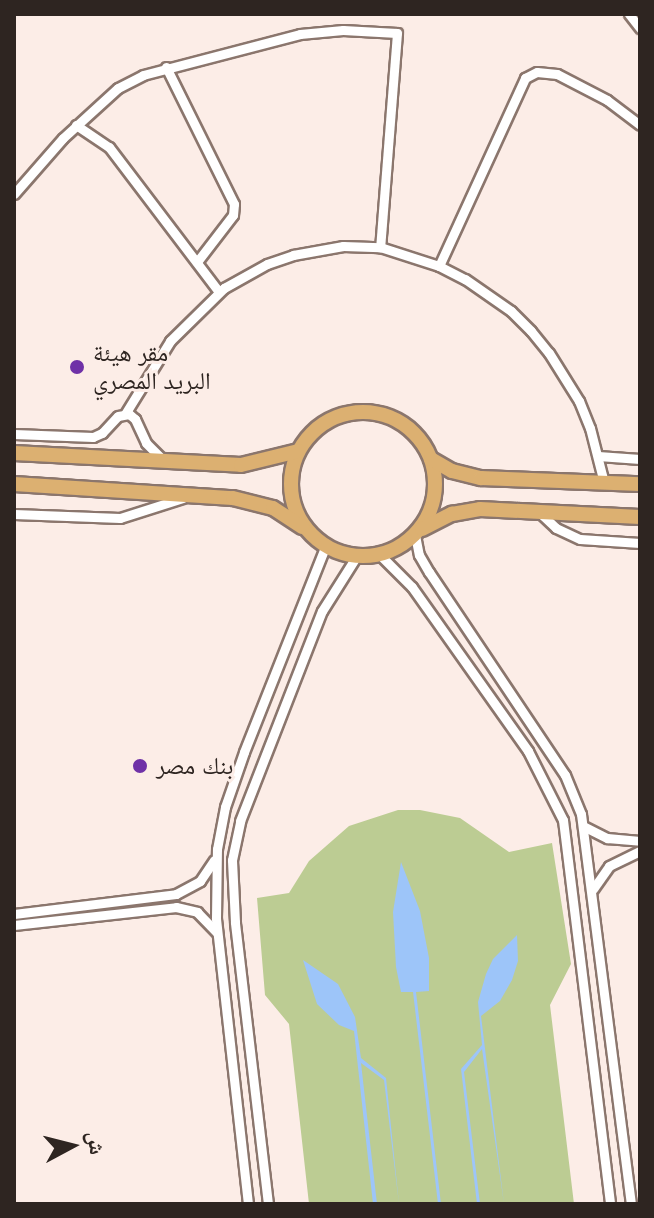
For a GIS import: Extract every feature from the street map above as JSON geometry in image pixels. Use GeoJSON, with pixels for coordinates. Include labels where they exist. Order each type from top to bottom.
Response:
{"type":"FeatureCollection","features":[{"type":"Feature","properties":{"kind":"main road"},"geometry":{"type":"LineString","coordinates":[[307,531],[296,512],[291,492],[292,471],[298,451],[310,434],[327,421],[346,413],[367,412],[388,416],[406,426],[421,441],[431,459],[435,497],[417,533]]}},
{"type":"Feature","properties":{"kind":"main road"},"geometry":{"type":"LineString","coordinates":[[14,453],[241,465],[298,451]]}},
{"type":"Feature","properties":{"kind":"main road"},"geometry":{"type":"LineString","coordinates":[[431,459],[452,471],[481,478],[640,484]]}},
{"type":"Feature","properties":{"kind":"main road"},"geometry":{"type":"LineString","coordinates":[[14,484],[254,502],[290,517],[325,547],[356,557],[380,555],[440,518],[470,510],[640,517]]}},
{"type":"Feature","properties":{"kind":"street"},"geometry":{"type":"LineString","coordinates":[[629,14],[640,28]]}},
{"type":"Feature","properties":{"kind":"street"},"geometry":{"type":"LineString","coordinates":[[14,194],[37,164],[76,125],[126,83],[166,67],[300,34],[343,30],[397,33],[380,247]]}},
{"type":"Feature","properties":{"kind":"street"},"geometry":{"type":"LineString","coordinates":[[166,67],[234,204],[233,215],[197,262]]}},
{"type":"Feature","properties":{"kind":"street"},"geometry":{"type":"LineString","coordinates":[[439,266],[518,90],[531,74],[551,72],[574,81],[640,125]]}},
{"type":"Feature","properties":{"kind":"street"},"geometry":{"type":"LineString","coordinates":[[76,125],[109,147],[219,292]]}},
{"type":"Feature","properties":{"kind":"street"},"geometry":{"type":"LineString","coordinates":[[14,434],[93,437],[125,414],[170,341],[219,292],[245,275],[293,255],[343,246],[380,247],[439,266],[477,286],[511,311],[549,353],[579,401],[604,483]]}},
{"type":"Feature","properties":{"kind":"street"},"geometry":{"type":"LineString","coordinates":[[125,414],[135,419],[146,443],[165,461]]}},
{"type":"Feature","properties":{"kind":"street"},"geometry":{"type":"LineString","coordinates":[[598,456],[640,459]]}},
{"type":"Feature","properties":{"kind":"street"},"geometry":{"type":"LineString","coordinates":[[14,514],[120,518],[190,495]]}},
{"type":"Feature","properties":{"kind":"street"},"geometry":{"type":"LineString","coordinates":[[539,512],[556,528],[580,539],[640,543]]}},
{"type":"Feature","properties":{"kind":"street"},"geometry":{"type":"LineString","coordinates":[[417,533],[419,555],[565,775],[585,827],[631,1204]]}},
{"type":"Feature","properties":{"kind":"street"},"geometry":{"type":"LineString","coordinates":[[248,1204],[215,895],[217,849],[225,807],[240,763],[325,547]]}},
{"type":"Feature","properties":{"kind":"street"},"geometry":{"type":"LineString","coordinates":[[380,555],[412,587],[528,751],[563,820],[610,1204]]}},
{"type":"Feature","properties":{"kind":"street"},"geometry":{"type":"LineString","coordinates":[[268,1204],[235,922],[232,860],[240,821],[322,611],[356,557]]}},
{"type":"Feature","properties":{"kind":"street"},"geometry":{"type":"LineString","coordinates":[[585,827],[607,838],[640,841]]}},
{"type":"Feature","properties":{"kind":"street"},"geometry":{"type":"LineString","coordinates":[[14,914],[176,894],[200,881],[211,866],[217,849]]}},
{"type":"Feature","properties":{"kind":"street"},"geometry":{"type":"LineString","coordinates":[[593,889],[609,866],[640,851]]}},
{"type":"Feature","properties":{"kind":"street"},"geometry":{"type":"LineString","coordinates":[[14,925],[176,907],[203,916],[220,940]]}},
{"type":"Feature","properties":{"kind":"street"},"geometry":{"type":"LineString","coordinates":[[628,1185],[640,1193]]}},
{"type":"Feature","properties":{"kind":"green space"},"geometry":{"type":"Polygon","coordinates":[[[398,810],[420,810],[460,818],[509,852],[552,843],[571,964],[550,1005],[574,1204],[309,1204],[289,1024],[265,995],[257,898],[289,893],[309,861],[349,826],[398,810]]]}},
{"type":"Feature","properties":{"kind":"water"},"geometry":{"type":"Polygon","coordinates":[[[401,862],[420,911],[429,958],[429,991],[416,992],[441,1204],[438,1204],[413,992],[401,992],[396,967],[393,912],[401,862]]]}},
{"type":"Feature","properties":{"kind":"water"},"geometry":{"type":"Polygon","coordinates":[[[517,935],[518,961],[512,980],[500,1001],[481,1016],[504,1204],[482,1049],[464,1072],[480,1204],[477,1204],[461,1069],[482,1045],[478,1002],[486,974],[493,959],[517,935]]]}},
{"type":"Feature","properties":{"kind":"water"},"geometry":{"type":"Polygon","coordinates":[[[303,960],[338,984],[355,1017],[361,1058],[386,1078],[399,1204],[384,1080],[361,1063],[377,1204],[373,1204],[354,1031],[339,1025],[317,1004],[303,960]]]}},
{"type":"Feature","properties":{"kind":"place","name":"مقر هيئة البريد المصري"},"geometry":{"type":"Point","coordinates":[77,367]}},
{"type":"Feature","properties":{"kind":"place","name":"بنك مصر"},"geometry":{"type":"Point","coordinates":[140,766]}}]}
